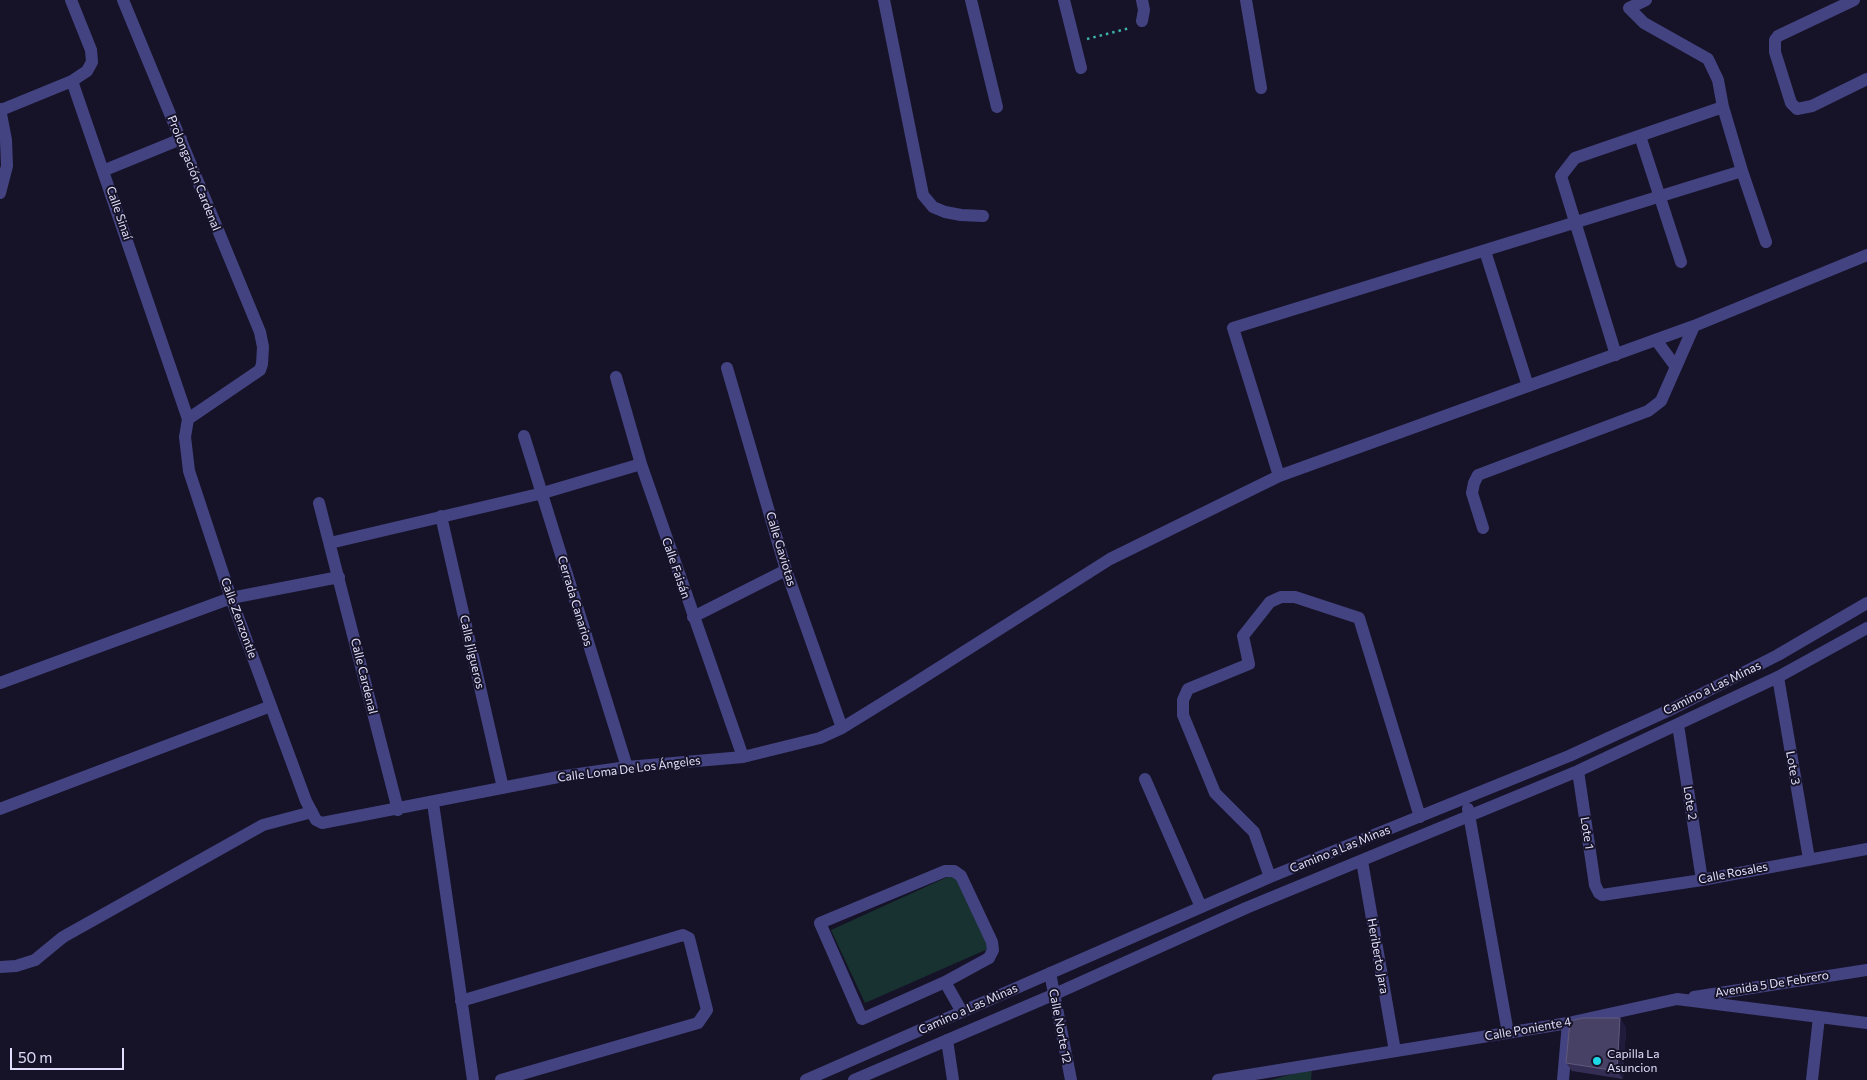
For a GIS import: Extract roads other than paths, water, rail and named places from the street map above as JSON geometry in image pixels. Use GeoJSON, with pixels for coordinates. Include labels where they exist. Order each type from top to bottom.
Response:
{"type":"FeatureCollection","features":[{"type":"Feature","properties":{"kind":"street"},"geometry":{"type":"LineString","coordinates":[[0,193],[7,166],[6,140],[0,110],[72,81],[87,71],[92,62],[91,50],[71,0]]}},
{"type":"Feature","properties":{"kind":"street","name":"Prolongación Cardenal"},"geometry":{"type":"LineString","coordinates":[[123,0],[260,332],[263,347],[260,370],[188,419]]}},
{"type":"Feature","properties":{"kind":"street"},"geometry":{"type":"LineString","coordinates":[[884,0],[923,195],[933,207],[945,212],[961,216],[983,216]]}},
{"type":"Feature","properties":{"kind":"street"},"geometry":{"type":"LineString","coordinates":[[971,0],[997,107]]}},
{"type":"Feature","properties":{"kind":"street"},"geometry":{"type":"LineString","coordinates":[[1064,0],[1073,43],[1081,68]]}},
{"type":"Feature","properties":{"kind":"street"},"geometry":{"type":"LineString","coordinates":[[1142,0],[1144,10],[1142,21]]}},
{"type":"Feature","properties":{"kind":"street"},"geometry":{"type":"LineString","coordinates":[[1246,0],[1261,88]]}},
{"type":"Feature","properties":{"kind":"street"},"geometry":{"type":"LineString","coordinates":[[1646,0],[1629,8],[1644,23],[1708,59],[1718,80],[1722,107],[1766,242]]}},
{"type":"Feature","properties":{"kind":"street"},"geometry":{"type":"LineString","coordinates":[[1854,0],[1778,36],[1775,40],[1775,52],[1791,103],[1797,109],[1812,106],[1867,79]]}},
{"type":"Feature","properties":{"kind":"street","name":"Calle Sinaí"},"geometry":{"type":"LineString","coordinates":[[72,81],[105,170],[188,419]]}},
{"type":"Feature","properties":{"kind":"street"},"geometry":{"type":"LineString","coordinates":[[1616,355],[1561,176],[1575,158],[1722,107]]}},
{"type":"Feature","properties":{"kind":"street"},"geometry":{"type":"LineString","coordinates":[[1640,136],[1681,262]]}},
{"type":"Feature","properties":{"kind":"street"},"geometry":{"type":"LineString","coordinates":[[105,170],[180,139]]}},
{"type":"Feature","properties":{"kind":"street"},"geometry":{"type":"LineString","coordinates":[[1279,476],[1233,328],[1742,171]]}},
{"type":"Feature","properties":{"kind":"street"},"geometry":{"type":"LineString","coordinates":[[1485,250],[1528,386]]}},
{"type":"Feature","properties":{"kind":"street","name":"Calle Loma De Los Ángeles"},"geometry":{"type":"LineString","coordinates":[[312,812],[316,820],[322,822],[398,810],[503,788],[627,767],[743,757],[798,745],[842,728],[1110,559],[1279,476],[1694,326],[1867,255]]}},
{"type":"Feature","properties":{"kind":"street"},"geometry":{"type":"LineString","coordinates":[[1483,528],[1472,493],[1478,475],[1648,411],[1661,401],[1694,326]]}},
{"type":"Feature","properties":{"kind":"street"},"geometry":{"type":"LineString","coordinates":[[1656,340],[1676,367]]}},
{"type":"Feature","properties":{"kind":"street","name":"Calle Gaviotas"},"geometry":{"type":"LineString","coordinates":[[728,368],[786,570],[842,728]]}},
{"type":"Feature","properties":{"kind":"street","name":"Calle Faisán"},"geometry":{"type":"LineString","coordinates":[[616,377],[641,464],[743,757]]}},
{"type":"Feature","properties":{"kind":"street","name":"Calle Zenzontle"},"geometry":{"type":"LineString","coordinates":[[188,419],[186,437],[189,471],[231,598],[312,812]]}},
{"type":"Feature","properties":{"kind":"street","name":"Cerrada Canarios"},"geometry":{"type":"LineString","coordinates":[[524,436],[627,767]]}},
{"type":"Feature","properties":{"kind":"street"},"geometry":{"type":"LineString","coordinates":[[330,543],[543,493],[641,464]]}},
{"type":"Feature","properties":{"kind":"street","name":"Calle Cardenal"},"geometry":{"type":"LineString","coordinates":[[319,503],[398,810]]}},
{"type":"Feature","properties":{"kind":"street","name":"Calle Jilgueros"},"geometry":{"type":"LineString","coordinates":[[441,516],[503,788]]}},
{"type":"Feature","properties":{"kind":"street"},"geometry":{"type":"LineString","coordinates":[[693,617],[786,570]]}},
{"type":"Feature","properties":{"kind":"street"},"geometry":{"type":"LineString","coordinates":[[0,683],[231,598],[339,577]]}},
{"type":"Feature","properties":{"kind":"street"},"geometry":{"type":"LineString","coordinates":[[1270,877],[1254,832],[1216,793],[1183,714],[1183,700],[1188,689],[1249,664],[1244,636],[1270,602],[1282,597],[1295,597],[1359,618],[1420,818]]}},
{"type":"Feature","properties":{"kind":"street","name":"Camino a Las Minas"},"geometry":{"type":"LineString","coordinates":[[806,1080],[1270,877],[1420,818],[1569,756],[1674,708],[1778,655],[1867,603]]}},
{"type":"Feature","properties":{"kind":"street","name":"Camino a Las Minas"},"geometry":{"type":"LineString","coordinates":[[854,1080],[1055,994],[1246,908],[1362,861],[1469,814],[1578,772],[1778,677],[1867,628]]}},
{"type":"Feature","properties":{"kind":"street","name":"Lote 3"},"geometry":{"type":"LineString","coordinates":[[1778,677],[1808,859]]}},
{"type":"Feature","properties":{"kind":"street"},"geometry":{"type":"LineString","coordinates":[[0,809],[271,706]]}},
{"type":"Feature","properties":{"kind":"street","name":"Lote 2"},"geometry":{"type":"LineString","coordinates":[[1678,726],[1702,880]]}},
{"type":"Feature","properties":{"kind":"street","name":"Lote 1"},"geometry":{"type":"LineString","coordinates":[[1578,772],[1595,885],[1599,893]]}},
{"type":"Feature","properties":{"kind":"street"},"geometry":{"type":"LineString","coordinates":[[1145,779],[1201,907]]}},
{"type":"Feature","properties":{"kind":"street"},"geometry":{"type":"LineString","coordinates":[[1465,799],[1508,1033]]}},
{"type":"Feature","properties":{"kind":"street"},"geometry":{"type":"LineString","coordinates":[[433,803],[456,956],[460,1001],[473,1080]]}},
{"type":"Feature","properties":{"kind":"street"},"geometry":{"type":"LineString","coordinates":[[0,967],[16,966],[35,960],[63,937],[263,825],[312,812]]}},
{"type":"Feature","properties":{"kind":"street","name":"Calle Rosales"},"geometry":{"type":"LineString","coordinates":[[1599,893],[1605,895],[1702,880],[1867,849]]}},
{"type":"Feature","properties":{"kind":"street","name":"Heriberto Jara"},"geometry":{"type":"LineString","coordinates":[[1362,861],[1395,1051]]}},
{"type":"Feature","properties":{"kind":"street"},"geometry":{"type":"LineString","coordinates":[[944,871],[954,871],[961,876],[992,942],[993,950],[989,958],[945,982],[862,1018],[820,923],[944,871]]}},
{"type":"Feature","properties":{"kind":"street"},"geometry":{"type":"LineString","coordinates":[[460,1001],[683,935],[689,938],[707,1010],[698,1023],[500,1080]]}},
{"type":"Feature","properties":{"kind":"street","name":"Avenida 5 De Febrero"},"geometry":{"type":"LineString","coordinates":[[1677,999],[1867,970]]}},
{"type":"Feature","properties":{"kind":"street","name":"Calle Norte 12"},"geometry":{"type":"LineString","coordinates":[[1050,972],[1071,1080]]}},
{"type":"Feature","properties":{"kind":"street"},"geometry":{"type":"LineString","coordinates":[[945,982],[962,1012]]}},
{"type":"Feature","properties":{"kind":"street","name":"Calle Poniente 4"},"geometry":{"type":"LineString","coordinates":[[1218,1080],[1568,1023],[1677,999],[1867,1023]]}},
{"type":"Feature","properties":{"kind":"street"},"geometry":{"type":"LineString","coordinates":[[1812,1080],[1819,1017]]}},
{"type":"Feature","properties":{"kind":"street"},"geometry":{"type":"LineString","coordinates":[[1563,1080],[1568,1023]]}},
{"type":"Feature","properties":{"kind":"street"},"geometry":{"type":"LineString","coordinates":[[947,1040],[953,1080]]}},
{"type":"Feature","properties":{"kind":"place","name":"Capilla La Asuncion"},"geometry":{"type":"Point","coordinates":[1597,1061]}}]}
